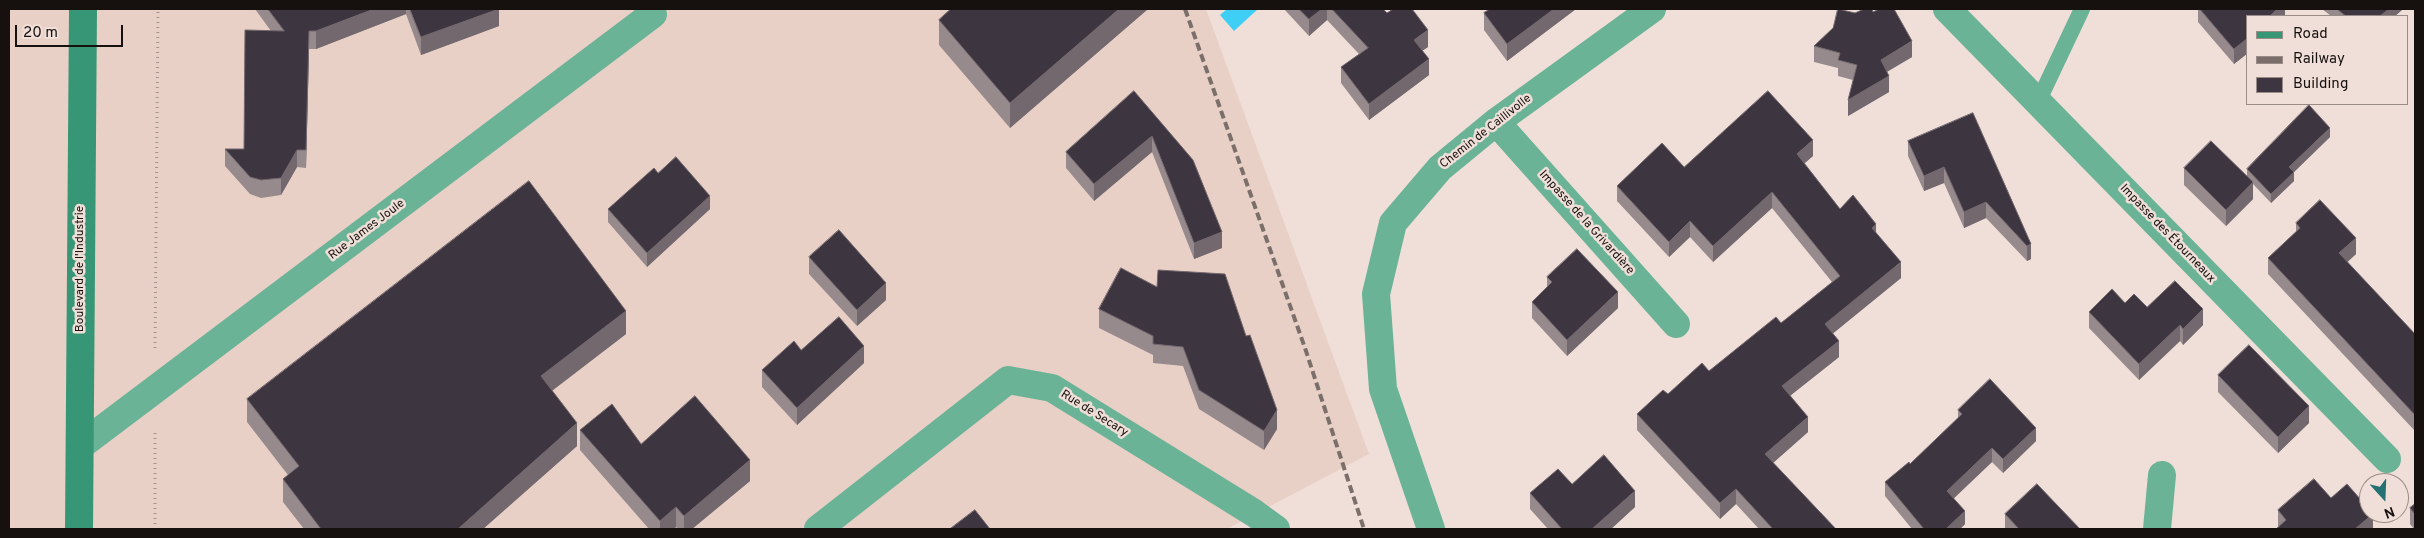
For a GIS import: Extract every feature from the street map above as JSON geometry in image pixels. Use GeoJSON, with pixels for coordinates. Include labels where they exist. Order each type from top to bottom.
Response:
{"type":"FeatureCollection","features":[{"type":"Feature","properties":{"kind":"street","name":"Boulevard de l'Industrie"},"geometry":{"type":"LineString","coordinates":[[79,529],[83,9]]}},
{"type":"Feature","properties":{"kind":"street","name":"Chemin de Caillivolle"},"geometry":{"type":"LineString","coordinates":[[1431,529],[1384,389],[1376,294],[1392,223],[1440,168],[1496,122],[1652,9]]}},
{"type":"Feature","properties":{"kind":"street","name":"Impasse des Étourneaux"},"geometry":{"type":"LineString","coordinates":[[1947,9],[2387,458]]}},
{"type":"Feature","properties":{"kind":"street","name":"Rue James Joule"},"geometry":{"type":"LineString","coordinates":[[80,446],[653,14]]}},
{"type":"Feature","properties":{"kind":"street","name":"Impasse de la Grivardière"},"geometry":{"type":"LineString","coordinates":[[1496,122],[1676,324]]}},
{"type":"Feature","properties":{"kind":"street","name":"Rue de Secary"},"geometry":{"type":"LineString","coordinates":[[818,529],[1008,380],[1052,388],[1254,512],[1276,529]]}},
{"type":"Feature","properties":{"kind":"street"},"geometry":{"type":"LineString","coordinates":[[2157,529],[2162,474]]}},
{"type":"Feature","properties":{"kind":"lane"},"geometry":{"type":"LineString","coordinates":[[2038,102],[2082,9]]}},
{"type":"Feature","properties":{"kind":"path"},"geometry":{"type":"LineString","coordinates":[[154,529],[158,9]]}},
{"type":"Feature","properties":{"kind":"shaded area"},"geometry":{"type":"Polygon","coordinates":[[[9,9],[1206,9],[1369,454],[1227,529],[9,529],[9,9]]]}},
{"type":"Feature","properties":{"kind":"water"},"geometry":{"type":"Polygon","coordinates":[[[1227,9],[1258,9],[1234,31],[1220,15],[1227,9]]]}},
{"type":"Feature","properties":{"kind":"building"},"geometry":{"type":"Polygon","coordinates":[[[268,9],[374,9],[316,31],[309,31],[306,150],[297,150],[281,178],[261,180],[250,177],[225,149],[244,149],[245,30],[284,31],[268,9]]]}},
{"type":"Feature","properties":{"kind":"building"},"geometry":{"type":"Polygon","coordinates":[[[410,9],[499,9],[421,37],[410,9]]]}},
{"type":"Feature","properties":{"kind":"building"},"geometry":{"type":"Polygon","coordinates":[[[951,9],[1119,9],[1010,103],[939,20],[951,9]]]}},
{"type":"Feature","properties":{"kind":"building"},"geometry":{"type":"Polygon","coordinates":[[[1299,9],[1322,9],[1309,19],[1299,9]]]}},
{"type":"Feature","properties":{"kind":"building"},"geometry":{"type":"Polygon","coordinates":[[[1332,9],[1383,9],[1387,13],[1393,9],[1412,9],[1428,30],[1414,40],[1429,59],[1369,104],[1341,67],[1368,48],[1332,9]]]}},
{"type":"Feature","properties":{"kind":"building"},"geometry":{"type":"Polygon","coordinates":[[[1490,9],[1554,9],[1507,44],[1484,13],[1490,9]]]}},
{"type":"Feature","properties":{"kind":"building"},"geometry":{"type":"Polygon","coordinates":[[[1838,9],[1855,13],[1864,9],[1872,9],[1873,12],[1879,9],[1894,9],[1912,41],[1881,60],[1889,76],[1848,100],[1857,65],[1838,60],[1840,53],[1814,46],[1833,28],[1838,9]]]}},
{"type":"Feature","properties":{"kind":"building"},"geometry":{"type":"Polygon","coordinates":[[[2200,9],[2277,9],[2271,15],[2246,15],[2246,40],[2234,49],[2200,9]]]}},
{"type":"Feature","properties":{"kind":"building"},"geometry":{"type":"Polygon","coordinates":[[[2337,9],[2389,9],[2381,15],[2345,15],[2337,9]]]}},
{"type":"Feature","properties":{"kind":"building"},"geometry":{"type":"Polygon","coordinates":[[[1134,91],[1193,160],[1222,232],[1194,243],[1152,136],[1094,184],[1066,152],[1134,91]]]}},
{"type":"Feature","properties":{"kind":"building"},"geometry":{"type":"Polygon","coordinates":[[[1768,91],[1813,140],[1797,154],[1840,209],[1853,195],[1876,224],[1872,228],[1901,262],[1825,324],[1839,341],[1782,386],[1808,417],[1765,454],[1836,529],[1773,529],[1736,489],[1720,503],[1637,414],[1663,390],[1668,394],[1702,363],[1709,371],[1776,317],[1781,323],[1840,276],[1772,192],[1713,246],[1690,221],[1669,242],[1617,186],[1662,143],[1684,167],[1768,91]]]}},
{"type":"Feature","properties":{"kind":"building"},"geometry":{"type":"Polygon","coordinates":[[[2309,105],[2330,128],[2289,167],[2294,172],[2271,194],[2247,169],[2309,105]]]}},
{"type":"Feature","properties":{"kind":"building"},"geometry":{"type":"Polygon","coordinates":[[[1973,113],[2031,244],[2027,246],[1986,202],[1964,212],[1944,167],[1924,176],[1908,141],[1973,113]]]}},
{"type":"Feature","properties":{"kind":"building"},"geometry":{"type":"Polygon","coordinates":[[[2211,141],[2253,182],[2226,210],[2184,168],[2211,141]]]}},
{"type":"Feature","properties":{"kind":"building"},"geometry":{"type":"Polygon","coordinates":[[[676,157],[710,196],[647,253],[608,209],[654,168],[658,173],[676,157]]]}},
{"type":"Feature","properties":{"kind":"building"},"geometry":{"type":"Polygon","coordinates":[[[529,181],[626,311],[541,376],[577,423],[458,529],[321,529],[283,479],[299,466],[247,399],[529,181]]]}},
{"type":"Feature","properties":{"kind":"building"},"geometry":{"type":"Polygon","coordinates":[[[2320,200],[2356,238],[2339,253],[2415,334],[2415,415],[2268,258],[2300,228],[2296,223],[2320,200]]]}},
{"type":"Feature","properties":{"kind":"building"},"geometry":{"type":"Polygon","coordinates":[[[839,230],[886,283],[857,310],[809,257],[839,230]]]}},
{"type":"Feature","properties":{"kind":"building"},"geometry":{"type":"Polygon","coordinates":[[[1577,249],[1618,292],[1567,340],[1532,302],[1552,282],[1547,277],[1577,249]]]}},
{"type":"Feature","properties":{"kind":"building"},"geometry":{"type":"Polygon","coordinates":[[[1121,268],[1157,287],[1158,270],[1225,274],[1246,336],[1250,335],[1277,410],[1264,431],[1199,390],[1183,347],[1153,344],[1153,336],[1099,309],[1121,268]]]}},
{"type":"Feature","properties":{"kind":"building"},"geometry":{"type":"Polygon","coordinates":[[[2175,281],[2203,309],[2183,329],[2180,325],[2139,364],[2089,312],[2112,289],[2125,303],[2134,294],[2147,307],[2175,281]]]}},
{"type":"Feature","properties":{"kind":"building"},"geometry":{"type":"Polygon","coordinates":[[[839,317],[864,346],[797,408],[762,370],[794,341],[801,350],[839,317]]]}},
{"type":"Feature","properties":{"kind":"building"},"geometry":{"type":"Polygon","coordinates":[[[2249,345],[2309,406],[2278,437],[2218,375],[2249,345]]]}},
{"type":"Feature","properties":{"kind":"building"},"geometry":{"type":"Polygon","coordinates":[[[1990,379],[2036,428],[2003,459],[1992,448],[1947,491],[1965,511],[1946,529],[1924,529],[1885,482],[1909,462],[1910,464],[1962,414],[1958,410],[1990,379]]]}},
{"type":"Feature","properties":{"kind":"building"},"geometry":{"type":"Polygon","coordinates":[[[695,396],[750,460],[684,516],[676,507],[660,521],[580,430],[612,404],[641,444],[695,396]]]}},
{"type":"Feature","properties":{"kind":"building"},"geometry":{"type":"Polygon","coordinates":[[[1604,455],[1635,491],[1592,529],[1562,529],[1530,493],[1558,469],[1572,484],[1604,455]]]}},
{"type":"Feature","properties":{"kind":"building"},"geometry":{"type":"Polygon","coordinates":[[[2314,479],[2331,498],[2347,484],[2359,498],[2359,523],[2362,523],[2355,529],[2276,529],[2286,520],[2278,510],[2314,479]]]}},
{"type":"Feature","properties":{"kind":"building"},"geometry":{"type":"Polygon","coordinates":[[[2037,484],[2080,529],[2019,529],[2005,514],[2037,484]]]}},
{"type":"Feature","properties":{"kind":"building"},"geometry":{"type":"Polygon","coordinates":[[[2415,504],[2415,514],[2410,508],[2415,504]]]}},
{"type":"Feature","properties":{"kind":"building"},"geometry":{"type":"Polygon","coordinates":[[[975,510],[990,529],[950,529],[975,510]]]}},
{"type":"Feature","properties":{"kind":"railway"},"geometry":{"type":"LineString","coordinates":[[1185,9],[1305,348],[1364,529]]}}]}
